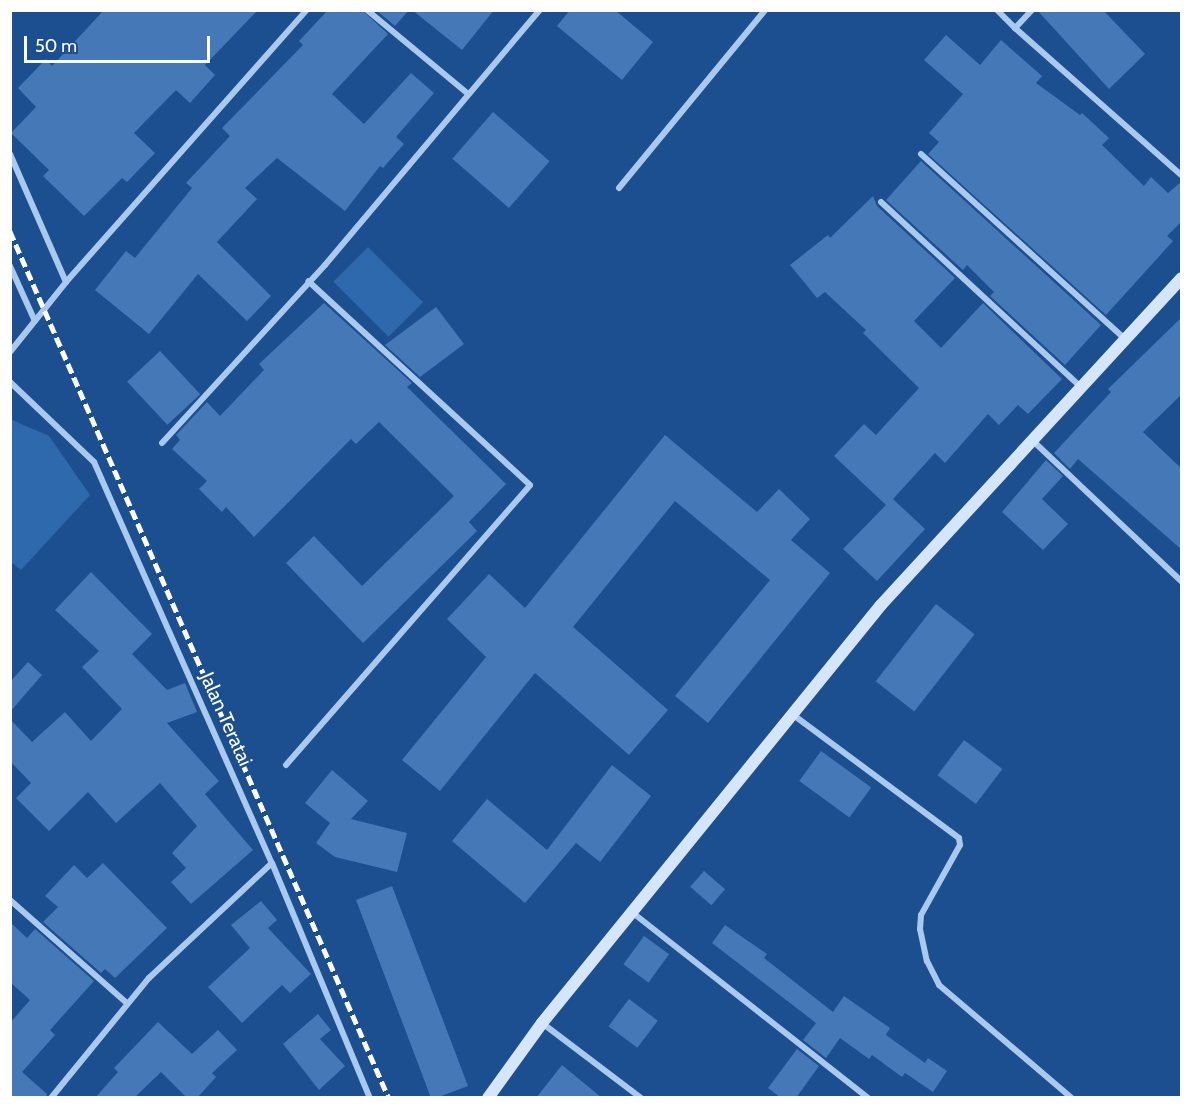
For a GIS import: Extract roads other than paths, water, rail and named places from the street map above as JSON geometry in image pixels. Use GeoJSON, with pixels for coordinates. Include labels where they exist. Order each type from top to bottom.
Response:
{"type":"FeatureCollection","features":[{"type":"Feature","properties":{"kind":"street"},"geometry":{"type":"LineString","coordinates":[[10,352],[66,282],[307,10]]}},
{"type":"Feature","properties":{"kind":"street"},"geometry":{"type":"LineString","coordinates":[[367,10],[467,93]]}},
{"type":"Feature","properties":{"kind":"street"},"geometry":{"type":"LineString","coordinates":[[162,442],[420,153],[467,93],[540,10]]}},
{"type":"Feature","properties":{"kind":"street"},"geometry":{"type":"LineString","coordinates":[[619,188],[765,10]]}},
{"type":"Feature","properties":{"kind":"street"},"geometry":{"type":"LineString","coordinates":[[997,10],[1182,176]]}},
{"type":"Feature","properties":{"kind":"street"},"geometry":{"type":"LineString","coordinates":[[1016,28],[1032,10]]}},
{"type":"Feature","properties":{"kind":"street"},"geometry":{"type":"LineString","coordinates":[[10,154],[66,282]]}},
{"type":"Feature","properties":{"kind":"street"},"geometry":{"type":"LineString","coordinates":[[921,154],[1127,341]]}},
{"type":"Feature","properties":{"kind":"street"},"geometry":{"type":"LineString","coordinates":[[881,202],[1080,387]]}},
{"type":"Feature","properties":{"kind":"street"},"geometry":{"type":"LineString","coordinates":[[10,266],[35,321]]}},
{"type":"Feature","properties":{"kind":"street"},"geometry":{"type":"LineString","coordinates":[[488,1098],[542,1023],[881,605],[974,508],[1032,439],[1127,341],[1182,278]]}},
{"type":"Feature","properties":{"kind":"street"},"geometry":{"type":"LineString","coordinates":[[286,765],[530,485],[308,280]]}},
{"type":"Feature","properties":{"kind":"street","name":"Jalan Teratai"},"geometry":{"type":"LineString","coordinates":[[10,382],[94,462],[272,863],[370,1098]]}},
{"type":"Feature","properties":{"kind":"street"},"geometry":{"type":"LineString","coordinates":[[1032,439],[1182,582]]}},
{"type":"Feature","properties":{"kind":"street"},"geometry":{"type":"LineString","coordinates":[[791,714],[959,838],[957,852],[921,915],[920,929],[927,961],[939,985],[1072,1098]]}},
{"type":"Feature","properties":{"kind":"street"},"geometry":{"type":"LineString","coordinates":[[51,1098],[127,1002],[272,863]]}},
{"type":"Feature","properties":{"kind":"street"},"geometry":{"type":"LineString","coordinates":[[10,900],[127,1002]]}},
{"type":"Feature","properties":{"kind":"street"},"geometry":{"type":"LineString","coordinates":[[633,913],[868,1098]]}},
{"type":"Feature","properties":{"kind":"street"},"geometry":{"type":"LineString","coordinates":[[542,1023],[641,1098]]}},
{"type":"Feature","properties":{"kind":"railway"},"geometry":{"type":"LineString","coordinates":[[10,231],[389,1098]]}}]}
